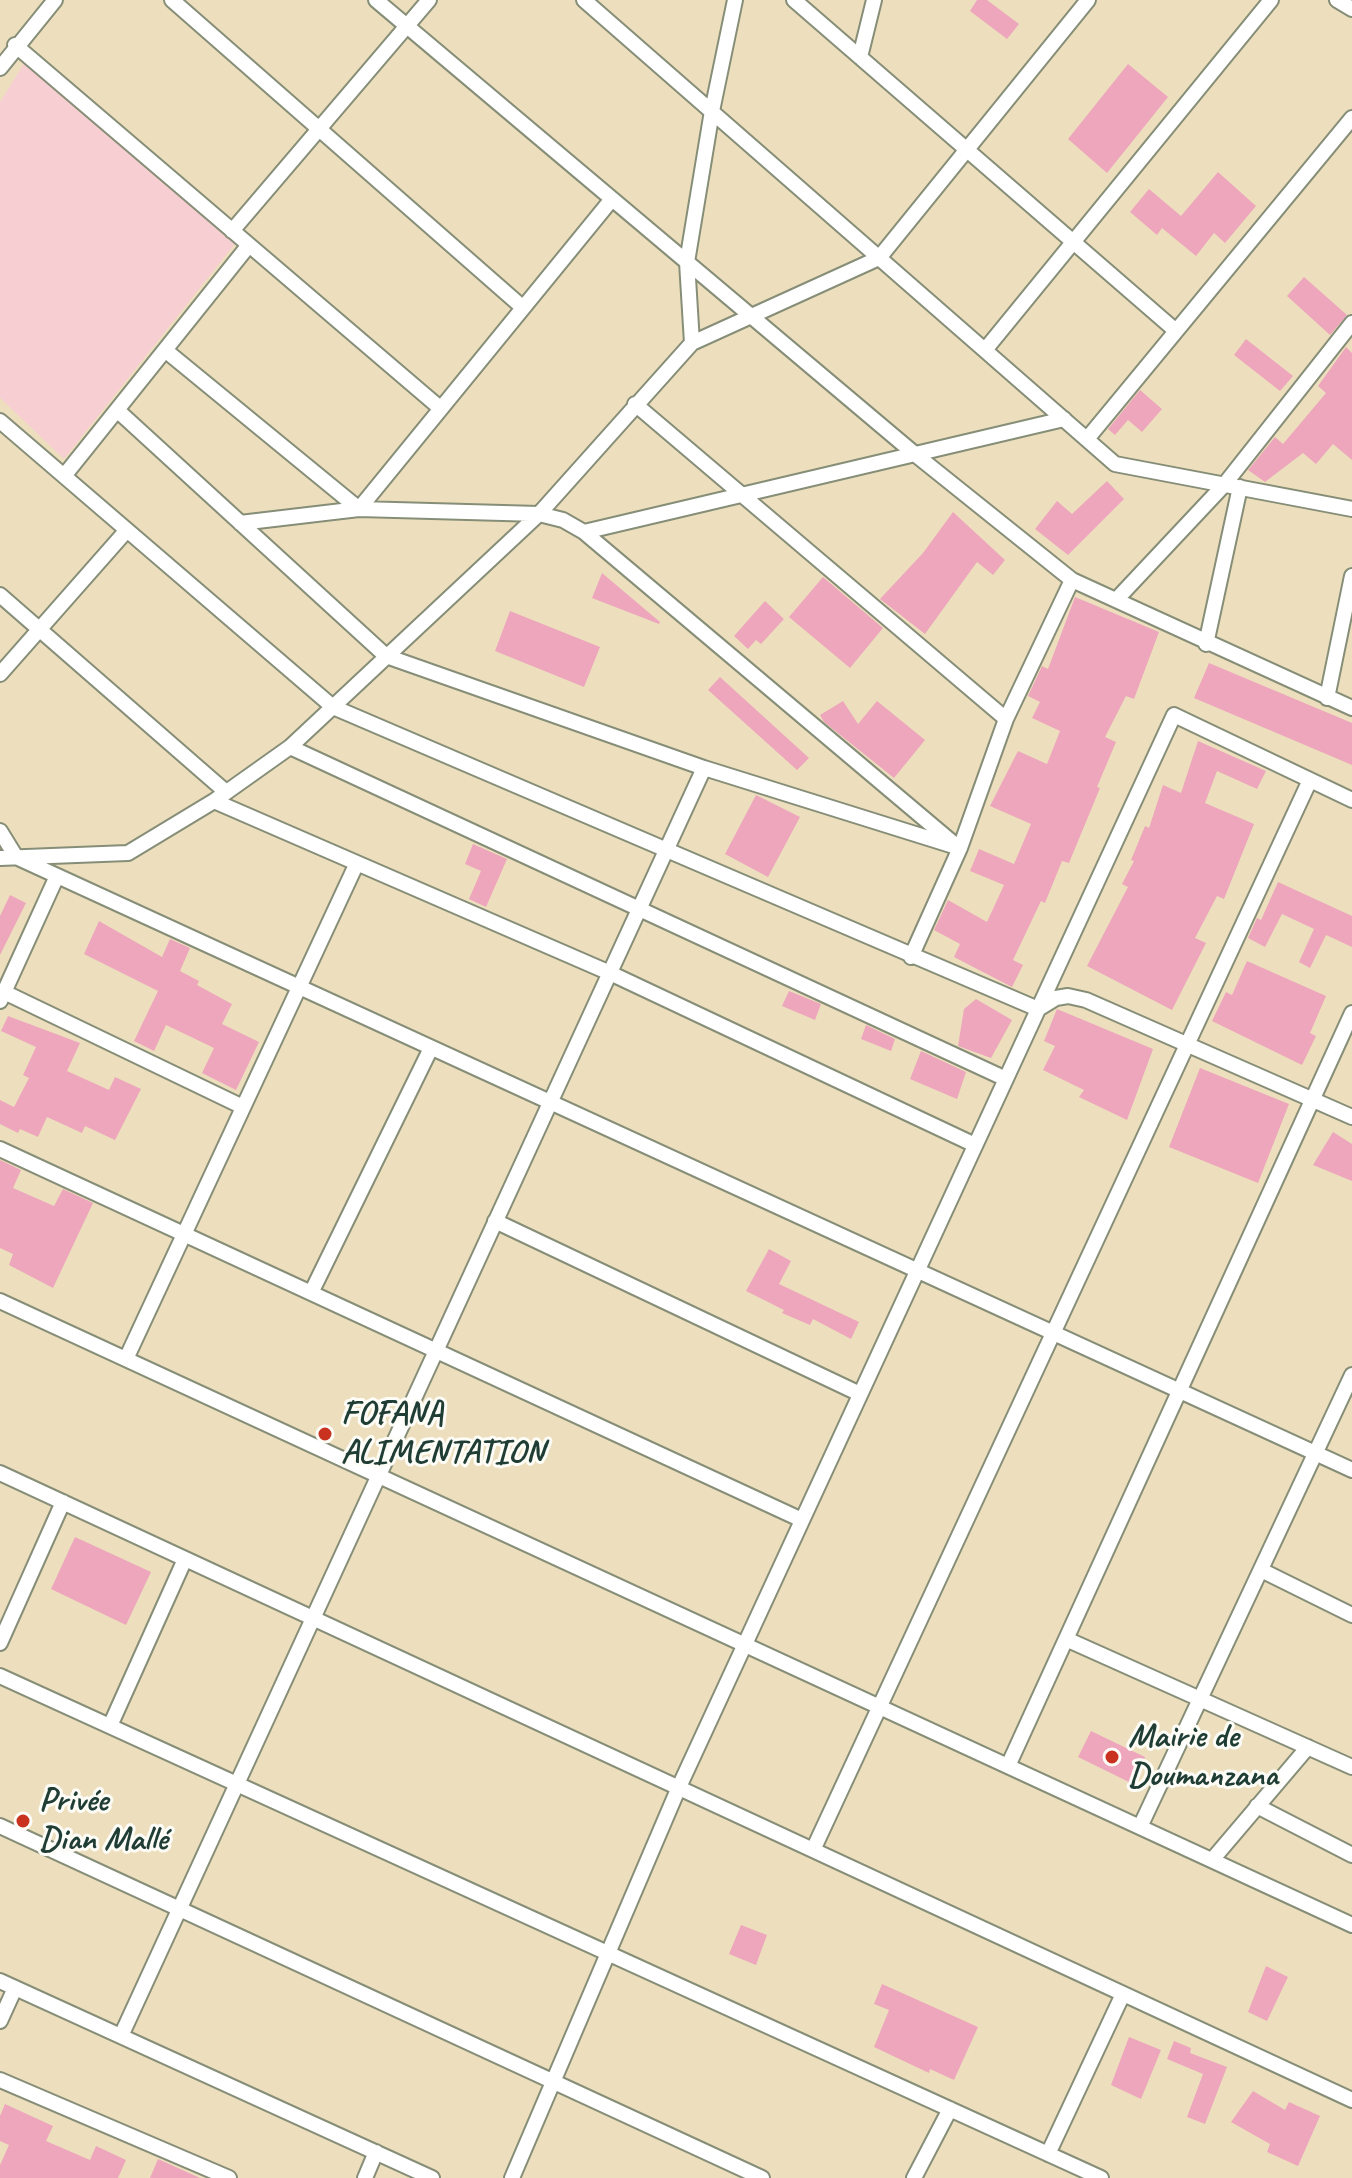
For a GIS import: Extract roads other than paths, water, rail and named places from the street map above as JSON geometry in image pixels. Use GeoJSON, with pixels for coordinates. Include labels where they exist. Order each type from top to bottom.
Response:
{"type":"FeatureCollection","features":[{"type":"Feature","properties":{"kind":"street"},"geometry":{"type":"LineString","coordinates":[[0,68],[15,45],[55,0]]}},
{"type":"Feature","properties":{"kind":"street"},"geometry":{"type":"LineString","coordinates":[[172,0],[521,306]]}},
{"type":"Feature","properties":{"kind":"street"},"geometry":{"type":"LineString","coordinates":[[376,0],[916,455],[1072,580],[1206,644],[1352,708]]}},
{"type":"Feature","properties":{"kind":"street"},"geometry":{"type":"LineString","coordinates":[[232,231],[429,0]]}},
{"type":"Feature","properties":{"kind":"street"},"geometry":{"type":"LineString","coordinates":[[584,0],[1115,464],[1352,509]]}},
{"type":"Feature","properties":{"kind":"street"},"geometry":{"type":"LineString","coordinates":[[692,343],[687,262],[712,111],[735,0]]}},
{"type":"Feature","properties":{"kind":"street"},"geometry":{"type":"LineString","coordinates":[[794,0],[1176,331]]}},
{"type":"Feature","properties":{"kind":"street"},"geometry":{"type":"LineString","coordinates":[[860,57],[874,0]]}},
{"type":"Feature","properties":{"kind":"street"},"geometry":{"type":"LineString","coordinates":[[0,858],[128,853],[220,797],[290,747],[539,514],[692,343],[879,258],[1085,4],[1068,0]]}},
{"type":"Feature","properties":{"kind":"street"},"geometry":{"type":"LineString","coordinates":[[985,350],[1271,0]]}},
{"type":"Feature","properties":{"kind":"street"},"geometry":{"type":"LineString","coordinates":[[1337,0],[1352,9]]}},
{"type":"Feature","properties":{"kind":"street"},"geometry":{"type":"LineString","coordinates":[[15,45],[440,408]]}},
{"type":"Feature","properties":{"kind":"street"},"geometry":{"type":"LineString","coordinates":[[1087,439],[1352,118]]}},
{"type":"Feature","properties":{"kind":"street"},"geometry":{"type":"LineString","coordinates":[[359,509],[521,306],[612,199]]}},
{"type":"Feature","properties":{"kind":"street"},"geometry":{"type":"LineString","coordinates":[[64,476],[249,245]]}},
{"type":"Feature","properties":{"kind":"street"},"geometry":{"type":"LineString","coordinates":[[1116,600],[1232,486],[1352,323]]}},
{"type":"Feature","properties":{"kind":"street"},"geometry":{"type":"LineString","coordinates":[[165,350],[359,509]]}},
{"type":"Feature","properties":{"kind":"street"},"geometry":{"type":"LineString","coordinates":[[635,404],[1006,719]]}},
{"type":"Feature","properties":{"kind":"street"},"geometry":{"type":"LineString","coordinates":[[117,410],[386,656],[704,768],[960,848]]}},
{"type":"Feature","properties":{"kind":"street"},"geometry":{"type":"LineString","coordinates":[[584,532],[1064,419]]}},
{"type":"Feature","properties":{"kind":"street"},"geometry":{"type":"LineString","coordinates":[[0,421],[333,707],[1038,1009]]}},
{"type":"Feature","properties":{"kind":"street"},"geometry":{"type":"LineString","coordinates":[[1206,644],[1232,486]]}},
{"type":"Feature","properties":{"kind":"street"},"geometry":{"type":"LineString","coordinates":[[240,523],[359,509],[539,514],[563,520],[584,532],[960,848]]}},
{"type":"Feature","properties":{"kind":"street"},"geometry":{"type":"LineString","coordinates":[[0,674],[127,530]]}},
{"type":"Feature","properties":{"kind":"street"},"geometry":{"type":"LineString","coordinates":[[1327,698],[1352,576]]}},
{"type":"Feature","properties":{"kind":"street"},"geometry":{"type":"LineString","coordinates":[[911,957],[960,848],[1006,719],[1072,580]]}},
{"type":"Feature","properties":{"kind":"street"},"geometry":{"type":"LineString","coordinates":[[0,595],[220,797],[356,865],[610,973],[975,1145]]}},
{"type":"Feature","properties":{"kind":"street"},"geometry":{"type":"LineString","coordinates":[[512,2178],[679,1787],[1174,715],[1352,800]]}},
{"type":"Feature","properties":{"kind":"street"},"geometry":{"type":"LineString","coordinates":[[290,747],[1006,1079]]}},
{"type":"Feature","properties":{"kind":"street"},"geometry":{"type":"LineString","coordinates":[[121,2036],[704,768]]}},
{"type":"Feature","properties":{"kind":"street"},"geometry":{"type":"LineString","coordinates":[[813,1850],[1310,780]]}},
{"type":"Feature","properties":{"kind":"street"},"geometry":{"type":"LineString","coordinates":[[0,831],[16,857],[1352,1470]]}},
{"type":"Feature","properties":{"kind":"street"},"geometry":{"type":"LineString","coordinates":[[126,1359],[356,865]]}},
{"type":"Feature","properties":{"kind":"street"},"geometry":{"type":"LineString","coordinates":[[57,876],[2,997],[243,1107]]}},
{"type":"Feature","properties":{"kind":"street"},"geometry":{"type":"LineString","coordinates":[[1038,1009],[1056,998],[1068,996],[1188,1043],[1352,1117]]}},
{"type":"Feature","properties":{"kind":"street"},"geometry":{"type":"LineString","coordinates":[[1008,1766],[1352,1013]]}},
{"type":"Feature","properties":{"kind":"street"},"geometry":{"type":"LineString","coordinates":[[311,1293],[431,1048]]}},
{"type":"Feature","properties":{"kind":"street"},"geometry":{"type":"LineString","coordinates":[[0,1149],[802,1520]]}},
{"type":"Feature","properties":{"kind":"street"},"geometry":{"type":"LineString","coordinates":[[495,1221],[860,1394]]}},
{"type":"Feature","properties":{"kind":"street"},"geometry":{"type":"LineString","coordinates":[[0,1301],[1352,1925]]}},
{"type":"Feature","properties":{"kind":"street"},"geometry":{"type":"LineString","coordinates":[[1140,1827],[1352,1375]]}},
{"type":"Feature","properties":{"kind":"street"},"geometry":{"type":"LineString","coordinates":[[0,1473],[1352,2100]]}},
{"type":"Feature","properties":{"kind":"street"},"geometry":{"type":"LineString","coordinates":[[0,1643],[63,1502]]}},
{"type":"Feature","properties":{"kind":"street"},"geometry":{"type":"LineString","coordinates":[[110,1726],[185,1559]]}},
{"type":"Feature","properties":{"kind":"street"},"geometry":{"type":"LineString","coordinates":[[1261,1570],[1352,1615]]}},
{"type":"Feature","properties":{"kind":"street"},"geometry":{"type":"LineString","coordinates":[[1066,1639],[1352,1767]]}},
{"type":"Feature","properties":{"kind":"street"},"geometry":{"type":"LineString","coordinates":[[0,1676],[1101,2178]]}},
{"type":"Feature","properties":{"kind":"street"},"geometry":{"type":"LineString","coordinates":[[1212,1860],[1308,1747]]}},
{"type":"Feature","properties":{"kind":"street"},"geometry":{"type":"LineString","coordinates":[[1257,1806],[1352,1855]]}},
{"type":"Feature","properties":{"kind":"street"},"geometry":{"type":"LineString","coordinates":[[0,1826],[762,2178]]}},
{"type":"Feature","properties":{"kind":"street"},"geometry":{"type":"LineString","coordinates":[[0,1981],[432,2178]]}},
{"type":"Feature","properties":{"kind":"street"},"geometry":{"type":"LineString","coordinates":[[0,2021],[15,1988]]}},
{"type":"Feature","properties":{"kind":"street"},"geometry":{"type":"LineString","coordinates":[[1048,2154],[1123,1994]]}},
{"type":"Feature","properties":{"kind":"street"},"geometry":{"type":"LineString","coordinates":[[0,2080],[229,2178]]}},
{"type":"Feature","properties":{"kind":"street"},"geometry":{"type":"LineString","coordinates":[[914,2178],[950,2109]]}},
{"type":"Feature","properties":{"kind":"street"},"geometry":{"type":"LineString","coordinates":[[365,2178],[376,2152]]}},
{"type":"Feature","properties":{"kind":"place","name":"FOFANA ALIMENTATION"},"geometry":{"type":"Point","coordinates":[325,1434]}},
{"type":"Feature","properties":{"kind":"place","name":"Mairie de Doumanzana"},"geometry":{"type":"Point","coordinates":[1112,1757]}},
{"type":"Feature","properties":{"kind":"place","name":"Privée Dian Mallé"},"geometry":{"type":"Point","coordinates":[23,1821]}}]}
